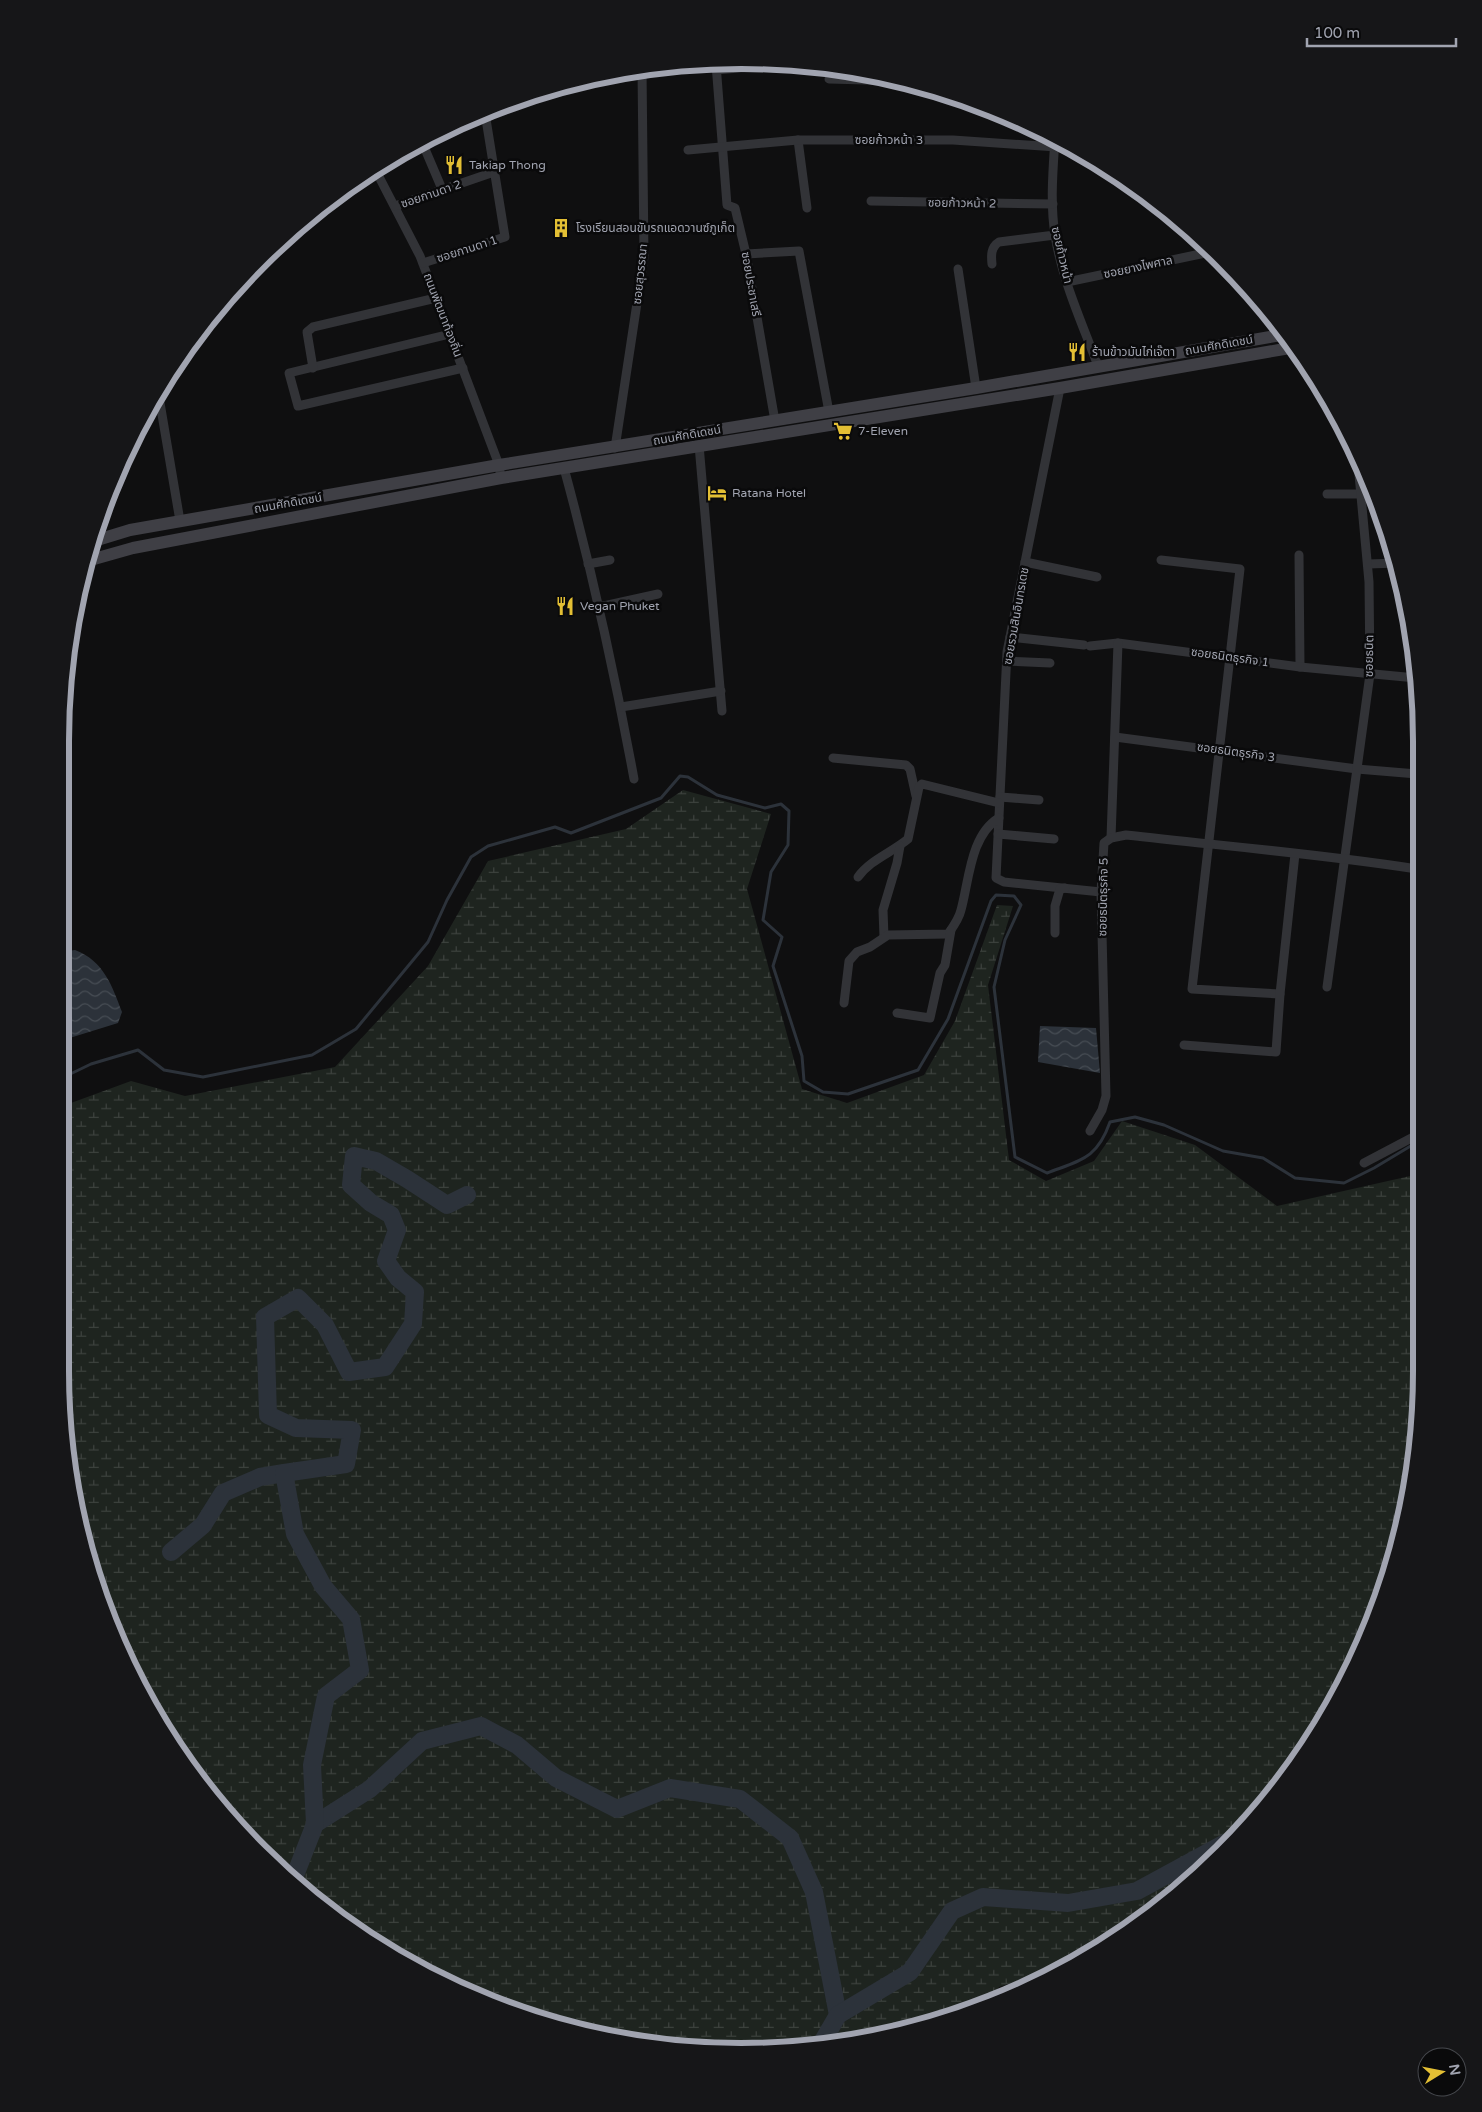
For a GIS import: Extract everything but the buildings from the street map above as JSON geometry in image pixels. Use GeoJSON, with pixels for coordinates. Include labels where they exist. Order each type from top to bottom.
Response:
{"type":"FeatureCollection","features":[{"type":"Feature","properties":{"kind":"main road","name":"ถนนศักดิเดชน์"},"geometry":{"type":"LineString","coordinates":[[94,559],[132,548],[501,478],[564,468],[774,421],[1277,336]]}},
{"type":"Feature","properties":{"kind":"main road","name":"ถนนศักดิเดชน์"},"geometry":{"type":"LineString","coordinates":[[100,539],[130,530],[499,465],[615,448],[699,445],[1060,388],[1286,349]]}},
{"type":"Feature","properties":{"kind":"street","name":"ซอยประชาเสรี"},"geometry":{"type":"LineString","coordinates":[[716,70],[727,205],[735,208],[746,254],[774,421]]}},
{"type":"Feature","properties":{"kind":"street","name":"ซอยสุวรรณา"},"geometry":{"type":"LineString","coordinates":[[615,448],[644,258],[642,77]]}},
{"type":"Feature","properties":{"kind":"street"},"geometry":{"type":"LineString","coordinates":[[829,79],[851,79]]}},
{"type":"Feature","properties":{"kind":"street","name":"ซอยกานดา 1"},"geometry":{"type":"LineString","coordinates":[[423,263],[505,237],[487,119]]}},
{"type":"Feature","properties":{"kind":"street","name":"ซอยก้าวหน้า 3"},"geometry":{"type":"LineString","coordinates":[[688,150],[798,140],[953,140],[1054,148]]}},
{"type":"Feature","properties":{"kind":"street"},"geometry":{"type":"LineString","coordinates":[[798,140],[807,208]]}},
{"type":"Feature","properties":{"kind":"street"},"geometry":{"type":"LineString","coordinates":[[425,148],[442,189]]}},
{"type":"Feature","properties":{"kind":"street","name":"ซอยก้าวหน้า"},"geometry":{"type":"LineString","coordinates":[[1054,148],[1053,204],[1055,235],[1067,282],[1098,366]]}},
{"type":"Feature","properties":{"kind":"street","name":"ซอยกานดา 2"},"geometry":{"type":"LineString","coordinates":[[395,206],[494,172]]}},
{"type":"Feature","properties":{"kind":"street","name":"ถนนพัฒนาท้องถิ่น"},"geometry":{"type":"LineString","coordinates":[[378,175],[423,263],[499,465],[501,478]]}},
{"type":"Feature","properties":{"kind":"street","name":"ซอยก้าวหน้า 2"},"geometry":{"type":"LineString","coordinates":[[871,201],[1053,204]]}},
{"type":"Feature","properties":{"kind":"street"},"geometry":{"type":"LineString","coordinates":[[992,264],[991,254],[994,245],[999,242],[1055,235]]}},
{"type":"Feature","properties":{"kind":"street"},"geometry":{"type":"LineString","coordinates":[[746,254],[799,251],[829,412]]}},
{"type":"Feature","properties":{"kind":"street","name":"ซอยยางไพศาล"},"geometry":{"type":"LineString","coordinates":[[1067,282],[1202,252]]}},
{"type":"Feature","properties":{"kind":"street"},"geometry":{"type":"LineString","coordinates":[[958,269],[976,388]]}},
{"type":"Feature","properties":{"kind":"street"},"geometry":{"type":"LineString","coordinates":[[313,368],[307,332],[313,326],[436,298]]}},
{"type":"Feature","properties":{"kind":"street"},"geometry":{"type":"LineString","coordinates":[[450,334],[289,373],[298,406],[462,368]]}},
{"type":"Feature","properties":{"kind":"street","name":"ซอยรวมสินอินทรเดช"},"geometry":{"type":"LineString","coordinates":[[1060,388],[1010,637],[1007,662],[996,878],[1004,882],[1066,888]]}},
{"type":"Feature","properties":{"kind":"street"},"geometry":{"type":"LineString","coordinates":[[160,403],[180,522]]}},
{"type":"Feature","properties":{"kind":"street"},"geometry":{"type":"LineString","coordinates":[[699,445],[722,711]]}},
{"type":"Feature","properties":{"kind":"street"},"geometry":{"type":"LineString","coordinates":[[564,468],[584,540],[621,707],[634,779]]}},
{"type":"Feature","properties":{"kind":"street","name":"ซอยธนิต"},"geometry":{"type":"LineString","coordinates":[[1327,987],[1370,674],[1370,582],[1359,478]]}},
{"type":"Feature","properties":{"kind":"street"},"geometry":{"type":"LineString","coordinates":[[1327,494],[1361,494]]}},
{"type":"Feature","properties":{"kind":"street"},"geometry":{"type":"LineString","coordinates":[[1299,555],[1300,667]]}},
{"type":"Feature","properties":{"kind":"street"},"geometry":{"type":"LineString","coordinates":[[588,564],[610,560]]}},
{"type":"Feature","properties":{"kind":"street"},"geometry":{"type":"LineString","coordinates":[[1161,560],[1240,569],[1192,989],[1280,994]]}},
{"type":"Feature","properties":{"kind":"street"},"geometry":{"type":"LineString","coordinates":[[1025,562],[1097,577]]}},
{"type":"Feature","properties":{"kind":"street"},"geometry":{"type":"LineString","coordinates":[[1368,564],[1389,563]]}},
{"type":"Feature","properties":{"kind":"street"},"geometry":{"type":"LineString","coordinates":[[599,607],[658,594]]}},
{"type":"Feature","properties":{"kind":"street","name":"ซอยธนิตธุรกิจ 1"},"geometry":{"type":"LineString","coordinates":[[1010,637],[1087,646],[1118,643],[1300,667],[1410,677]]}},
{"type":"Feature","properties":{"kind":"street"},"geometry":{"type":"LineString","coordinates":[[1118,643],[1111,838],[1126,835],[1295,854],[1344,857],[1413,868]]}},
{"type":"Feature","properties":{"kind":"street"},"geometry":{"type":"LineString","coordinates":[[1007,662],[1050,664]]}},
{"type":"Feature","properties":{"kind":"street"},"geometry":{"type":"LineString","coordinates":[[621,707],[721,691]]}},
{"type":"Feature","properties":{"kind":"street","name":"ซอยธนิตธุรกิจ 3"},"geometry":{"type":"LineString","coordinates":[[1114,736],[1358,769],[1413,774]]}},
{"type":"Feature","properties":{"kind":"street"},"geometry":{"type":"LineString","coordinates":[[833,758],[909,766],[916,798]]}},
{"type":"Feature","properties":{"kind":"street"},"geometry":{"type":"LineString","coordinates":[[858,877],[871,863],[900,846],[908,839],[918,787],[925,784],[1000,800],[1039,800]]}},
{"type":"Feature","properties":{"kind":"street"},"geometry":{"type":"LineString","coordinates":[[844,1003],[849,961],[857,952],[870,947],[884,936],[891,934],[948,934],[961,911],[970,865],[982,837],[991,822],[999,818]]}},
{"type":"Feature","properties":{"kind":"street"},"geometry":{"type":"LineString","coordinates":[[998,834],[1054,838]]}},
{"type":"Feature","properties":{"kind":"street","name":"ซอยธนิตธุรกิจ 5"},"geometry":{"type":"LineString","coordinates":[[1090,1131],[1102,1110],[1106,1096],[1101,892],[1104,843],[1111,838]]}},
{"type":"Feature","properties":{"kind":"street"},"geometry":{"type":"LineString","coordinates":[[884,936],[883,910],[900,846]]}},
{"type":"Feature","properties":{"kind":"street"},"geometry":{"type":"LineString","coordinates":[[1184,1045],[1276,1052],[1280,994],[1295,854]]}},
{"type":"Feature","properties":{"kind":"street"},"geometry":{"type":"LineString","coordinates":[[1054,932],[1056,902],[1060,889],[1101,892]]}},
{"type":"Feature","properties":{"kind":"street"},"geometry":{"type":"LineString","coordinates":[[897,1014],[930,1018],[940,973],[945,965],[951,930]]}},
{"type":"Feature","properties":{"kind":"street"},"geometry":{"type":"LineString","coordinates":[[1364,1163],[1413,1137]]}},
{"type":"Feature","properties":{"kind":"green space"},"geometry":{"type":"Polygon","coordinates":[[[683,790],[771,814],[747,889],[802,1089],[847,1103],[924,1075],[955,1021],[997,905],[1013,906],[988,985],[1009,1160],[1046,1181],[1094,1161],[1122,1121],[1195,1145],[1277,1206],[1413,1175],[1412,1415],[1400,1502],[1378,1587],[1362,1628],[1344,1668],[1300,1744],[1246,1814],[1216,1846],[1150,1904],[1114,1930],[1038,1974],[999,1987],[995,1993],[957,2008],[872,2030],[785,2042],[741,2043],[697,2042],[610,2030],[525,2008],[484,1992],[444,1974],[368,1930],[298,1876],[266,1846],[208,1780],[182,1744],[138,1668],[120,1628],[104,1587],[82,1502],[70,1415],[69,1104],[131,1081],[185,1096],[335,1067],[428,966],[488,861],[626,829],[683,790]]]}},
{"type":"Feature","properties":{"kind":"water"},"geometry":{"type":"Polygon","coordinates":[[[75,950],[85,955],[100,968],[106,975],[122,1012],[118,1023],[69,1038],[69,951],[75,950]]]}},
{"type":"Feature","properties":{"kind":"water"},"geometry":{"type":"Polygon","coordinates":[[[1040,1026],[1096,1028],[1100,1073],[1038,1062],[1040,1026]]]}},
{"type":"Feature","properties":{"kind":"waterway"},"geometry":{"type":"LineString","coordinates":[[69,1075],[91,1064],[138,1050],[164,1070],[203,1077],[312,1055],[356,1029],[428,942],[447,900],[471,857],[488,846],[555,827],[571,833],[661,798],[680,776],[688,777],[717,795],[765,808],[781,804],[789,811],[788,845],[771,872],[763,920],[782,937],[773,966],[802,1056],[804,1081],[823,1092],[848,1094],[918,1070],[948,1019],[991,901],[996,895],[1014,896],[1021,905],[1005,940],[994,987],[1015,1157],[1047,1173],[1078,1161],[1093,1151],[1105,1134],[1110,1122],[1135,1117],[1164,1125],[1223,1151],[1263,1158],[1295,1178],[1344,1183],[1413,1145]]}},
{"type":"Feature","properties":{"kind":"waterway"},"geometry":{"type":"LineString","coordinates":[[296,1874],[315,1824],[312,1765],[326,1696],[360,1670],[351,1619],[323,1586],[295,1534],[284,1473],[346,1464],[352,1430],[296,1428],[268,1415],[265,1317],[298,1298],[325,1325],[349,1372],[385,1367],[413,1324],[415,1292],[398,1278],[386,1261],[397,1230],[391,1215],[371,1203],[351,1185],[354,1156],[376,1161],[447,1205],[467,1195]]}},
{"type":"Feature","properties":{"kind":"waterway"},"geometry":{"type":"LineString","coordinates":[[171,1552],[203,1525],[223,1493],[260,1477],[284,1473]]}},
{"type":"Feature","properties":{"kind":"waterway"},"geometry":{"type":"LineString","coordinates":[[315,1824],[370,1789],[422,1741],[481,1726],[517,1745],[556,1778],[617,1809],[670,1788],[740,1799],[790,1838],[814,1892],[838,2015]]}},
{"type":"Feature","properties":{"kind":"waterway"},"geometry":{"type":"LineString","coordinates":[[825,2037],[838,2015],[910,1972],[952,1911],[983,1897],[1068,1903],[1137,1891],[1211,1851]]}},
{"type":"Feature","properties":{"kind":"place","name":"Takiap Thong"},"geometry":{"type":"Point","coordinates":[454,165]}},
{"type":"Feature","properties":{"kind":"place","name":"โรงเรียนสอนขับรถแอดวานซ์ภูเก็ต"},"geometry":{"type":"Point","coordinates":[561,228]}},
{"type":"Feature","properties":{"kind":"place","name":"ร้านข้าวมันไก่เจ๊ตา"},"geometry":{"type":"Point","coordinates":[1077,352]}},
{"type":"Feature","properties":{"kind":"place","name":"7-Eleven"},"geometry":{"type":"Point","coordinates":[843,431]}},
{"type":"Feature","properties":{"kind":"place","name":"Ratana Hotel"},"geometry":{"type":"Point","coordinates":[717,493]}},
{"type":"Feature","properties":{"kind":"place","name":"Vegan Phuket"},"geometry":{"type":"Point","coordinates":[565,606]}}]}
